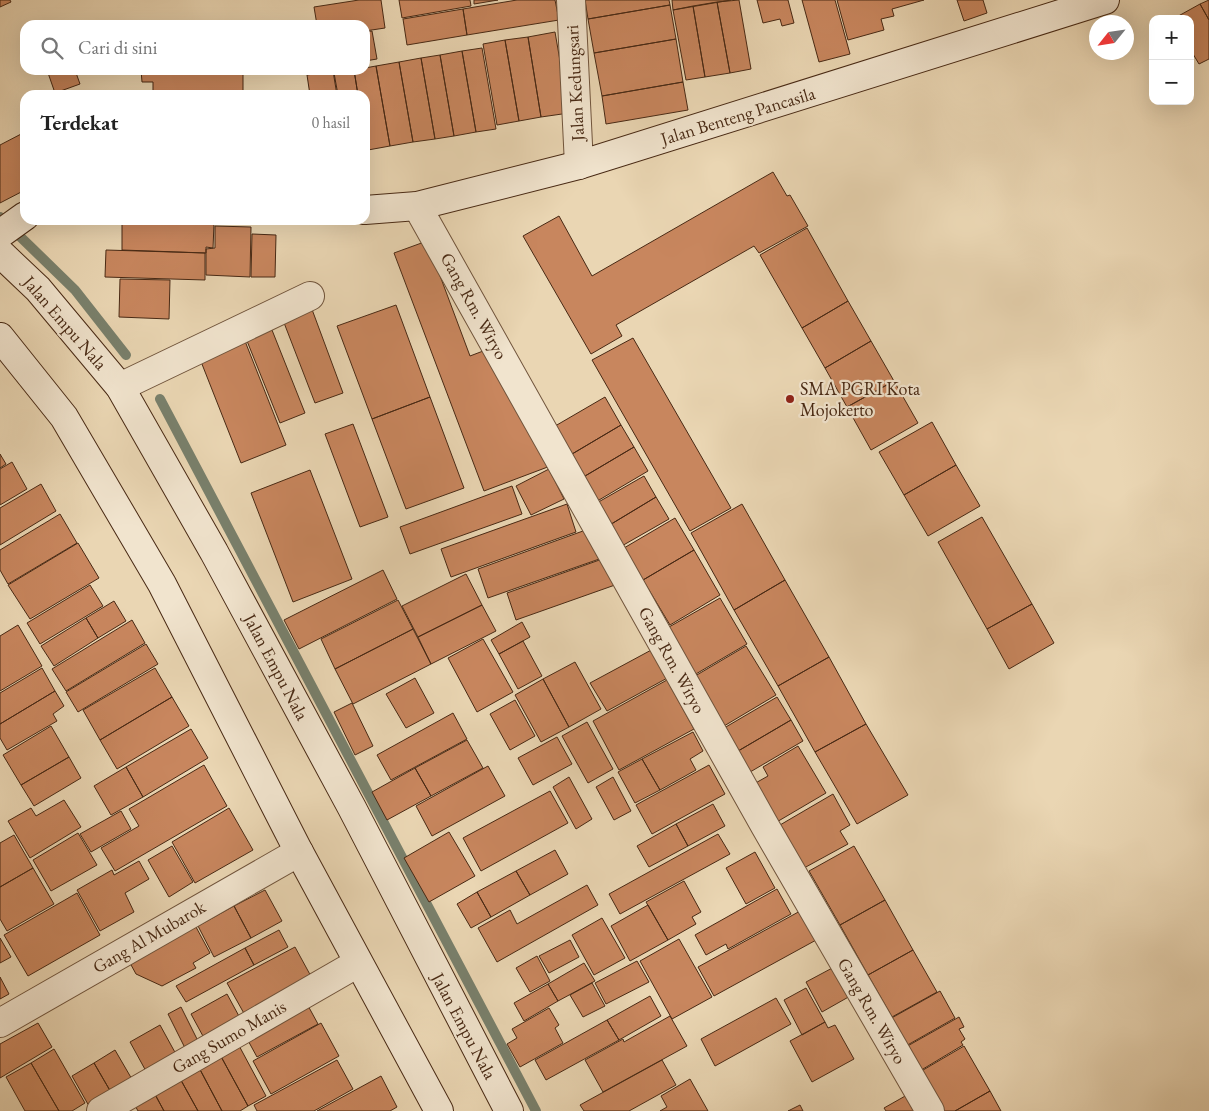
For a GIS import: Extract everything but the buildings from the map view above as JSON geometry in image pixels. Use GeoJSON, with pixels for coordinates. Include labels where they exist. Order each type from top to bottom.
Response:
{"type":"FeatureCollection","features":[{"type":"Feature","properties":{"kind":"street","name":"Jalan Kedungsari"},"geometry":{"type":"LineString","coordinates":[[571,0],[579,165]]}},
{"type":"Feature","properties":{"kind":"street","name":"Jalan Benteng Pancasila"},"geometry":{"type":"LineString","coordinates":[[370,210],[417,206],[579,165],[1105,0]]}},
{"type":"Feature","properties":{"kind":"street","name":"Gang Rm. Wiryo"},"geometry":{"type":"LineString","coordinates":[[417,206],[765,826],[930,1111]]}},
{"type":"Feature","properties":{"kind":"street","name":"Jalan Empu Nala"},"geometry":{"type":"LineString","coordinates":[[0,253],[38,289],[120,387],[224,569],[510,1111]]}},
{"type":"Feature","properties":{"kind":"street"},"geometry":{"type":"LineString","coordinates":[[120,387],[310,296]]}},
{"type":"Feature","properties":{"kind":"street"},"geometry":{"type":"LineString","coordinates":[[0,338],[64,417],[162,584],[299,852],[439,1111]]}},
{"type":"Feature","properties":{"kind":"street","name":"Gang Al Mubarok"},"geometry":{"type":"LineString","coordinates":[[0,1023],[299,852]]}},
{"type":"Feature","properties":{"kind":"street","name":"Gang Sumo Manis"},"geometry":{"type":"LineString","coordinates":[[101,1111],[358,963]]}},
{"type":"Feature","properties":{"kind":"waterway"},"geometry":{"type":"LineString","coordinates":[[0,217],[75,290],[126,355]]}},
{"type":"Feature","properties":{"kind":"waterway"},"geometry":{"type":"LineString","coordinates":[[160,399],[536,1111]]}},
{"type":"Feature","properties":{"kind":"place","name":"SMA PGRI Kota Mojokerto"},"geometry":{"type":"Point","coordinates":[790,399]}}]}
